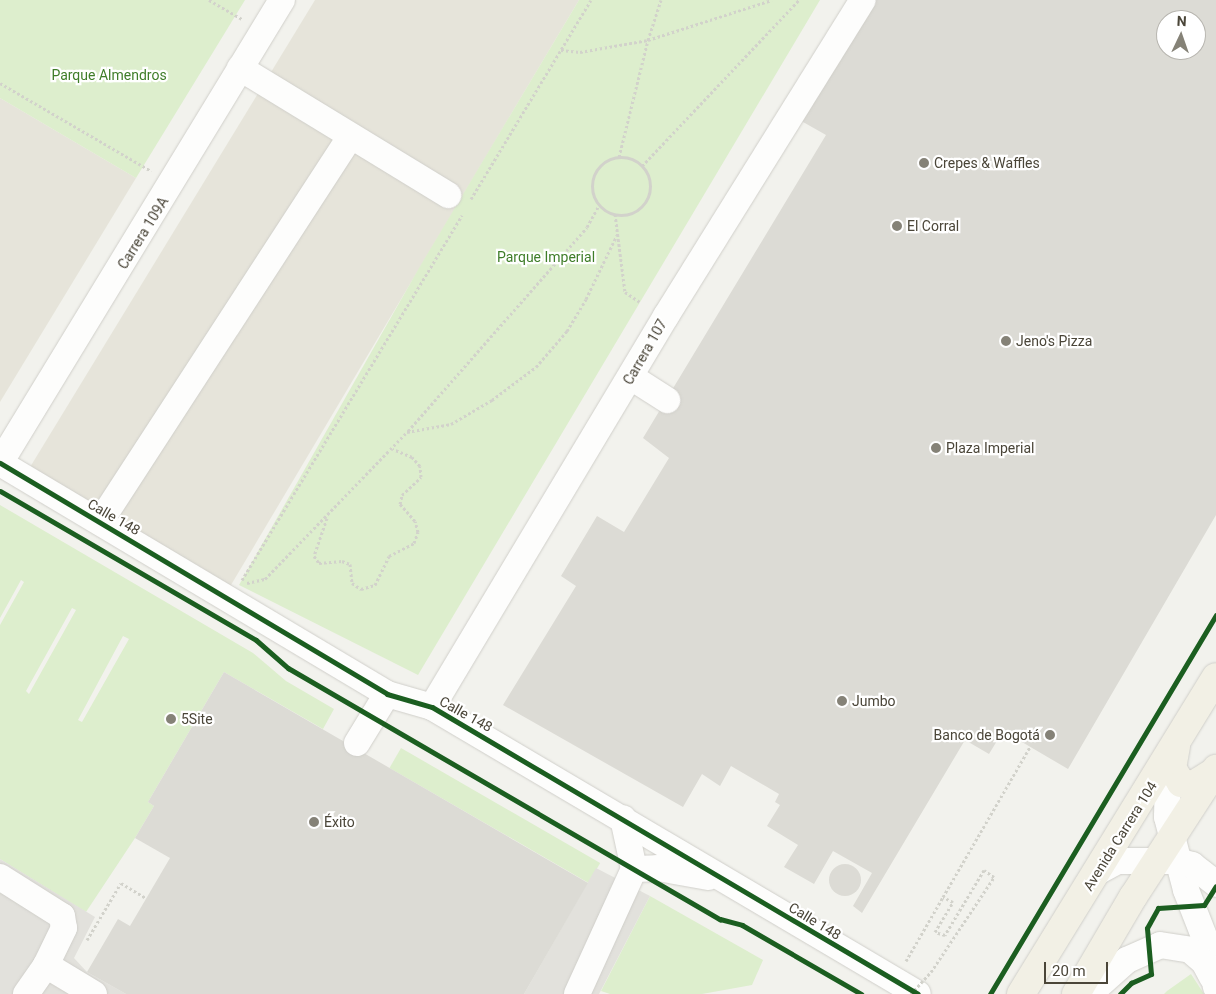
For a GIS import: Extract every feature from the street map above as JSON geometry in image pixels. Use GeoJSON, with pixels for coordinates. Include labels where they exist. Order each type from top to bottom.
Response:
{"type":"FeatureCollection","features":[{"type":"Feature","properties":{"kind":"main road","name":"Avenida Carrera 104"},"geometry":{"type":"LineString","coordinates":[[1021,994],[1176,746],[1216,677]]}},
{"type":"Feature","properties":{"kind":"main road"},"geometry":{"type":"LineString","coordinates":[[1176,746],[1172,768],[1181,783],[1192,785],[1215,770]]}},
{"type":"Feature","properties":{"kind":"main road"},"geometry":{"type":"LineString","coordinates":[[1076,994],[1169,853],[1215,770]]}},
{"type":"Feature","properties":{"kind":"street","name":"Carrera 109A"},"geometry":{"type":"LineString","coordinates":[[0,463],[173,184],[282,0]]}},
{"type":"Feature","properties":{"kind":"street","name":"Carrera 107"},"geometry":{"type":"LineString","coordinates":[[432,707],[631,377],[863,0]]}},
{"type":"Feature","properties":{"kind":"street"},"geometry":{"type":"LineString","coordinates":[[240,68],[448,195]]}},
{"type":"Feature","properties":{"kind":"street"},"geometry":{"type":"LineString","coordinates":[[100,522],[351,136]]}},
{"type":"Feature","properties":{"kind":"street"},"geometry":{"type":"LineString","coordinates":[[631,377],[667,400]]}},
{"type":"Feature","properties":{"kind":"street","name":"Calle 148"},"geometry":{"type":"LineString","coordinates":[[0,463],[387,694],[432,707],[623,818],[903,988],[918,994]]}},
{"type":"Feature","properties":{"kind":"street"},"geometry":{"type":"LineString","coordinates":[[357,743],[387,694]]}},
{"type":"Feature","properties":{"kind":"street"},"geometry":{"type":"LineString","coordinates":[[1176,746],[1166,799],[1169,853],[1204,936],[1216,985]]}},
{"type":"Feature","properties":{"kind":"street"},"geometry":{"type":"LineString","coordinates":[[578,994],[634,869],[623,818]]}},
{"type":"Feature","properties":{"kind":"street"},"geometry":{"type":"LineString","coordinates":[[1099,871],[1118,861],[1169,853],[1192,865],[1216,884]]}},
{"type":"Feature","properties":{"kind":"street"},"geometry":{"type":"LineString","coordinates":[[634,869],[687,872],[725,881]]}},
{"type":"Feature","properties":{"kind":"street"},"geometry":{"type":"LineString","coordinates":[[0,877],[62,916],[64,928],[46,964],[26,994]]}},
{"type":"Feature","properties":{"kind":"street"},"geometry":{"type":"LineString","coordinates":[[1089,994],[1127,960],[1160,945],[1190,950],[1204,962],[1216,985]]}},
{"type":"Feature","properties":{"kind":"street"},"geometry":{"type":"LineString","coordinates":[[46,964],[94,994]]}},
{"type":"Feature","properties":{"kind":"path"},"geometry":{"type":"LineString","coordinates":[[209,0],[263,31]]}},
{"type":"Feature","properties":{"kind":"path"},"geometry":{"type":"LineString","coordinates":[[591,0],[239,585],[265,578],[393,449],[586,227],[599,205]]}},
{"type":"Feature","properties":{"kind":"path"},"geometry":{"type":"LineString","coordinates":[[619,157],[648,40],[660,0]]}},
{"type":"Feature","properties":{"kind":"path"},"geometry":{"type":"LineString","coordinates":[[561,50],[580,52],[648,40],[772,0]]}},
{"type":"Feature","properties":{"kind":"path"},"geometry":{"type":"LineString","coordinates":[[642,166],[799,0]]}},
{"type":"Feature","properties":{"kind":"path"},"geometry":{"type":"LineString","coordinates":[[0,83],[173,184]]}},
{"type":"Feature","properties":{"kind":"path"},"geometry":{"type":"LineString","coordinates":[[619,157],[636,160],[642,166],[650,182],[646,200],[633,212],[615,214],[599,205],[592,190],[595,172],[601,164],[619,157]]}},
{"type":"Feature","properties":{"kind":"path"},"geometry":{"type":"LineString","coordinates":[[615,214],[626,292],[640,302]]}},
{"type":"Feature","properties":{"kind":"path"},"geometry":{"type":"LineString","coordinates":[[407,432],[450,424],[492,400],[536,367],[567,331],[586,299],[618,235]]}},
{"type":"Feature","properties":{"kind":"path"},"geometry":{"type":"LineString","coordinates":[[328,516],[314,556],[319,562],[342,560],[350,564],[352,584],[361,589],[375,585],[389,556],[414,543],[418,532],[415,521],[400,504],[402,495],[421,477],[420,466],[412,457],[393,449]]}},
{"type":"Feature","properties":{"kind":"path"},"geometry":{"type":"LineString","coordinates":[[903,988],[943,897],[1030,747]]}},
{"type":"Feature","properties":{"kind":"path"},"geometry":{"type":"LineString","coordinates":[[903,988],[931,972],[994,877],[984,870],[945,935],[935,932],[953,902],[943,897]]}},
{"type":"Feature","properties":{"kind":"path"},"geometry":{"type":"LineString","coordinates":[[85,942],[121,883],[146,898]]}},
{"type":"Feature","properties":{"kind":"shaded area"},"geometry":{"type":"Polygon","coordinates":[[[315,0],[579,0],[225,595],[24,477],[315,0]]]}},
{"type":"Feature","properties":{"kind":"shaded area"},"geometry":{"type":"Polygon","coordinates":[[[0,98],[136,178],[0,402],[0,98]]]}},
{"type":"Feature","properties":{"kind":"shaded area"},"geometry":{"type":"Polygon","coordinates":[[[0,859],[95,917],[74,958],[87,972],[126,994],[0,994],[0,859]]]}},
{"type":"Feature","properties":{"kind":"shaded area"},"geometry":{"type":"Polygon","coordinates":[[[596,868],[650,896],[599,994],[524,994],[596,868]]]}},
{"type":"Feature","properties":{"kind":"green space","name":"Parque Almendros"},"geometry":{"type":"Polygon","coordinates":[[[0,0],[245,0],[136,178],[0,98],[0,0]]]}},
{"type":"Feature","properties":{"kind":"green space","name":"Parque Imperial"},"geometry":{"type":"Polygon","coordinates":[[[579,0],[820,0],[418,675],[239,585],[419,268],[579,0]]]}},
{"type":"Feature","properties":{"kind":"green space"},"geometry":{"type":"Polygon","coordinates":[[[0,505],[253,653],[286,681],[334,709],[323,729],[224,672],[148,802],[154,806],[86,912],[0,859],[0,625],[24,582],[21,580],[0,618],[0,505]],[[72,608],[26,691],[29,694],[76,610],[72,608]],[[123,636],[78,720],[82,722],[129,639],[123,636]]]}},
{"type":"Feature","properties":{"kind":"green space"},"geometry":{"type":"Polygon","coordinates":[[[401,748],[600,863],[589,883],[390,768],[401,748]]]}},
{"type":"Feature","properties":{"kind":"green space"},"geometry":{"type":"Polygon","coordinates":[[[650,896],[763,960],[752,985],[702,994],[610,994],[601,991],[650,896]]]}},
{"type":"Feature","properties":{"kind":"green space"},"geometry":{"type":"Polygon","coordinates":[[[1191,974],[1204,994],[1164,994],[1167,991],[1191,974]]]}},
{"type":"Feature","properties":{"kind":"building","name":"Plaza Imperial"},"geometry":{"type":"Polygon","coordinates":[[[866,0],[1216,0],[1216,515],[1068,769],[1003,731],[989,754],[965,740],[862,913],[853,906],[872,873],[833,851],[814,884],[784,867],[798,845],[767,826],[780,805],[775,802],[779,794],[731,766],[720,786],[702,774],[683,807],[503,705],[576,586],[561,576],[597,516],[624,532],[669,458],[643,438],[826,135],[796,118],[866,0]]]}},
{"type":"Feature","properties":{"kind":"building","name":"Éxito"},"geometry":{"type":"Polygon","coordinates":[[[224,672],[588,883],[524,994],[126,994],[87,972],[118,919],[130,926],[170,858],[135,838],[154,806],[148,802],[224,672]]]}},
{"type":"Feature","properties":{"kind":"building"},"geometry":{"type":"Polygon","coordinates":[[[845,864],[851,865],[856,869],[860,874],[860,886],[856,891],[851,895],[845,896],[839,895],[834,891],[830,886],[829,880],[830,874],[834,869],[839,865],[845,864]]]}},
{"type":"Feature","properties":{"kind":"cycle path"},"geometry":{"type":"LineString","coordinates":[[0,463],[387,694],[432,707],[918,994]]}},
{"type":"Feature","properties":{"kind":"cycle path"},"geometry":{"type":"LineString","coordinates":[[0,491],[256,640],[288,668],[720,919],[742,925],[861,994]]}},
{"type":"Feature","properties":{"kind":"cycle path"},"geometry":{"type":"LineString","coordinates":[[990,994],[1216,615]]}},
{"type":"Feature","properties":{"kind":"cycle path"},"geometry":{"type":"LineString","coordinates":[[1120,994],[1131,983],[1151,974],[1147,928],[1158,908],[1204,905],[1216,886]]}},
{"type":"Feature","properties":{"kind":"place","name":"Crepes & Waffles"},"geometry":{"type":"Point","coordinates":[924,163]}},
{"type":"Feature","properties":{"kind":"place","name":"El Corral"},"geometry":{"type":"Point","coordinates":[897,226]}},
{"type":"Feature","properties":{"kind":"place","name":"Jeno's Pizza"},"geometry":{"type":"Point","coordinates":[1006,341]}},
{"type":"Feature","properties":{"kind":"place","name":"Plaza Imperial"},"geometry":{"type":"Point","coordinates":[936,448]}},
{"type":"Feature","properties":{"kind":"place","name":"Jumbo"},"geometry":{"type":"Point","coordinates":[842,701]}},
{"type":"Feature","properties":{"kind":"place","name":"5Site"},"geometry":{"type":"Point","coordinates":[171,719]}},
{"type":"Feature","properties":{"kind":"place","name":"Banco de Bogotá"},"geometry":{"type":"Point","coordinates":[1050,735]}},
{"type":"Feature","properties":{"kind":"place","name":"Éxito"},"geometry":{"type":"Point","coordinates":[314,822]}}]}
